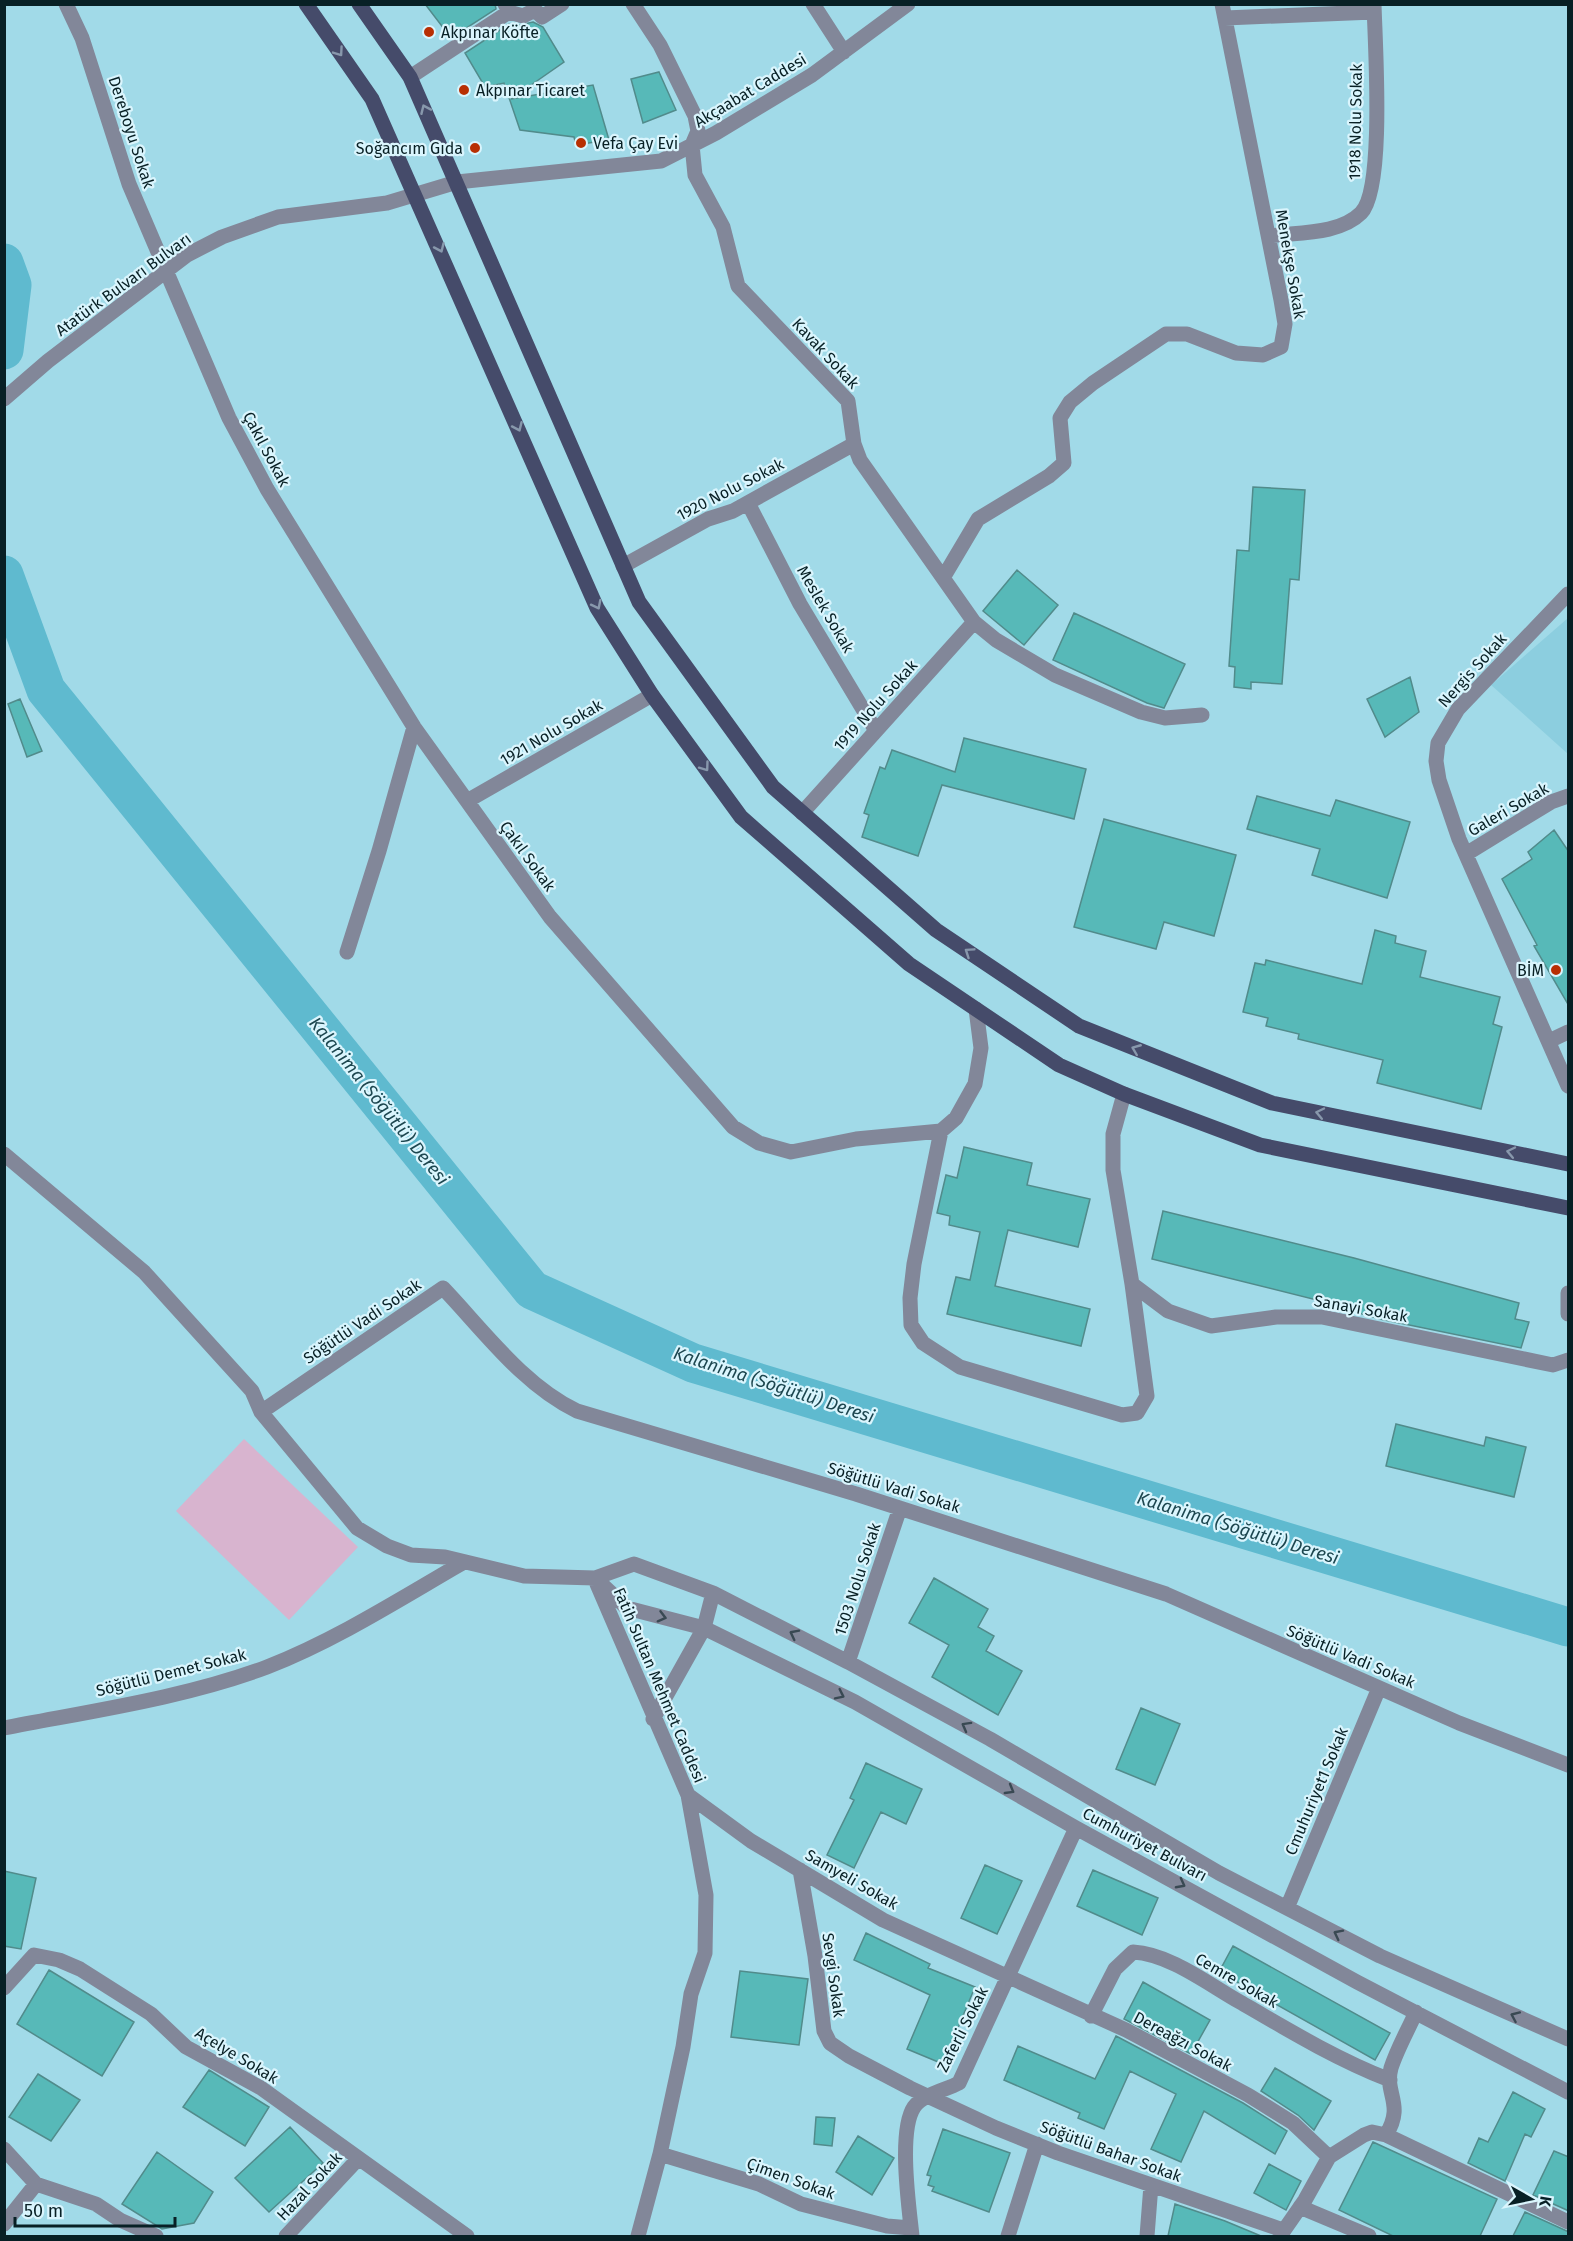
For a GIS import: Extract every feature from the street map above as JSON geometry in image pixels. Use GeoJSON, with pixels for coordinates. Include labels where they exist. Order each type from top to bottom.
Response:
{"type":"FeatureCollection","features":[{"type":"Feature","properties":{"kind":"main road"},"geometry":{"type":"LineString","coordinates":[[306,4],[372,99],[597,608],[652,695],[741,817],[909,964],[1059,1065],[1124,1094],[1260,1145],[1569,1208]]}},
{"type":"Feature","properties":{"kind":"main road"},"geometry":{"type":"LineString","coordinates":[[359,4],[410,77],[639,602],[766,778],[802,813],[936,930],[1079,1026],[1272,1103],[1569,1164]]}},
{"type":"Feature","properties":{"kind":"street","name":"Dereboyu Sokak"},"geometry":{"type":"LineString","coordinates":[[66,4],[82,38],[129,184],[167,271]]}},
{"type":"Feature","properties":{"kind":"street"},"geometry":{"type":"LineString","coordinates":[[410,77],[507,8],[523,16],[535,10],[542,17],[562,4]]}},
{"type":"Feature","properties":{"kind":"street","name":"Kavak Sokak"},"geometry":{"type":"LineString","coordinates":[[633,4],[660,45],[695,116],[698,131],[692,145],[695,175],[723,227],[738,286],[848,401],[854,444],[860,460],[974,622],[996,640],[1054,675],[1141,712],[1165,718],[1202,715]]}},
{"type":"Feature","properties":{"kind":"street"},"geometry":{"type":"LineString","coordinates":[[813,4],[844,52]]}},
{"type":"Feature","properties":{"kind":"street","name":"Akçaabat Caddesi"},"geometry":{"type":"LineString","coordinates":[[416,195],[457,182],[661,161],[812,75],[908,4]]}},
{"type":"Feature","properties":{"kind":"street"},"geometry":{"type":"LineString","coordinates":[[1224,11],[1374,8]]}},
{"type":"Feature","properties":{"kind":"street","name":"1918 Nolu Sokak"},"geometry":{"type":"LineString","coordinates":[[1269,236],[1335,228],[1361,213],[1371,194],[1376,166],[1374,8]]}},
{"type":"Feature","properties":{"kind":"street","name":"Menekşe Sokak"},"geometry":{"type":"LineString","coordinates":[[943,578],[978,519],[1049,476],[1064,463],[1060,418],[1070,402],[1131,356],[1166,334],[1187,334],[1236,353],[1263,355],[1281,347],[1285,324],[1224,11]]}},
{"type":"Feature","properties":{"kind":"street","name":"Atatürk Bulvarı Bulvarı"},"geometry":{"type":"LineString","coordinates":[[4,399],[48,361],[187,255],[222,237],[278,217],[387,203],[416,195]]}},
{"type":"Feature","properties":{"kind":"street","name":"Çakıl Sokak"},"geometry":{"type":"LineString","coordinates":[[167,271],[230,418],[267,489],[414,727],[550,917],[733,1127],[759,1143],[791,1152],[856,1139],[941,1131]]}},
{"type":"Feature","properties":{"kind":"street","name":"1920 Nolu Sokak"},"geometry":{"type":"LineString","coordinates":[[623,566],[708,519],[748,503],[854,444]]}},
{"type":"Feature","properties":{"kind":"street","name":"Meslek Sokak"},"geometry":{"type":"LineString","coordinates":[[748,503],[800,604],[876,731]]}},
{"type":"Feature","properties":{"kind":"street","name":"Nergis Sokak"},"geometry":{"type":"LineString","coordinates":[[1569,594],[1458,709],[1438,743],[1439,780],[1466,854],[1569,1086]]}},
{"type":"Feature","properties":{"kind":"street","name":"1919 Nolu Sokak"},"geometry":{"type":"LineString","coordinates":[[802,813],[974,622]]}},
{"type":"Feature","properties":{"kind":"street","name":"1921 Nolu Sokak"},"geometry":{"type":"LineString","coordinates":[[467,801],[652,695]]}},
{"type":"Feature","properties":{"kind":"street"},"geometry":{"type":"LineString","coordinates":[[347,952],[379,851],[414,727]]}},
{"type":"Feature","properties":{"kind":"street","name":"Galeri Sokak"},"geometry":{"type":"LineString","coordinates":[[1466,854],[1551,802],[1569,796]]}},
{"type":"Feature","properties":{"kind":"street"},"geometry":{"type":"LineString","coordinates":[[976,1009],[981,1048],[975,1084],[956,1118],[941,1131],[914,1264],[910,1298],[911,1325],[923,1343],[960,1366],[1122,1415],[1137,1413],[1147,1396],[1132,1284],[1113,1170],[1113,1134],[1124,1094]]}},
{"type":"Feature","properties":{"kind":"street"},"geometry":{"type":"LineString","coordinates":[[1549,1041],[1569,1032]]}},
{"type":"Feature","properties":{"kind":"street","name":"Fatih Sultan Mehmet Caddesi"},"geometry":{"type":"LineString","coordinates":[[4,1154],[144,1272],[252,1390],[261,1412],[357,1528],[387,1546],[411,1555],[464,1562],[524,1576],[595,1578],[653,1719],[688,1795],[706,1895],[705,1953],[691,1994],[683,2047],[660,2154],[638,2236]]}},
{"type":"Feature","properties":{"kind":"street","name":"Sanayi Sokak"},"geometry":{"type":"LineString","coordinates":[[1132,1284],[1168,1311],[1211,1326],[1276,1317],[1322,1317],[1553,1365],[1569,1360]]}},
{"type":"Feature","properties":{"kind":"street","name":"Söğütlü Vadi Sokak"},"geometry":{"type":"LineString","coordinates":[[261,1412],[443,1288],[525,1375],[562,1404],[577,1411],[900,1508],[1166,1594],[1379,1688],[1569,1765]]}},
{"type":"Feature","properties":{"kind":"street"},"geometry":{"type":"LineString","coordinates":[[1569,1293],[1569,1314]]}},
{"type":"Feature","properties":{"kind":"street","name":"1503 Nolu Sokak"},"geometry":{"type":"LineString","coordinates":[[848,1662],[900,1508]]}},
{"type":"Feature","properties":{"kind":"street","name":"Söğütlü Demet Sokak"},"geometry":{"type":"LineString","coordinates":[[4,1728],[180,1692],[266,1667],[338,1635],[464,1562]]}},
{"type":"Feature","properties":{"kind":"street","name":"Cumhuriyet Bulvarı"},"geometry":{"type":"LineString","coordinates":[[1569,2039],[1380,1956],[1219,1873],[990,1739],[848,1662],[713,1593],[634,1564],[595,1578],[627,1608],[704,1629],[855,1702],[1076,1828],[1569,2092]]}},
{"type":"Feature","properties":{"kind":"street"},"geometry":{"type":"LineString","coordinates":[[653,1719],[704,1629],[713,1593]]}},
{"type":"Feature","properties":{"kind":"street","name":"Cmuhuriyet1 Sokak"},"geometry":{"type":"LineString","coordinates":[[1287,1908],[1379,1688]]}},
{"type":"Feature","properties":{"kind":"street","name":"Samyeli Sokak"},"geometry":{"type":"LineString","coordinates":[[688,1795],[751,1841],[883,1920],[1008,1977]]}},
{"type":"Feature","properties":{"kind":"street","name":"Zaferli Sokak"},"geometry":{"type":"LineString","coordinates":[[911,2233],[907,2188],[908,2127],[915,2106],[930,2096],[959,2083],[1076,1828]]}},
{"type":"Feature","properties":{"kind":"street","name":"Sevgi Sokak"},"geometry":{"type":"LineString","coordinates":[[800,1870],[815,1956],[824,2031],[830,2043],[849,2056],[930,2096]]}},
{"type":"Feature","properties":{"kind":"street","name":"Cemre Sokak"},"geometry":{"type":"LineString","coordinates":[[1091,2016],[1122,1960],[1133,1952],[1146,1953],[1186,1971],[1335,2054],[1390,2080]]}},
{"type":"Feature","properties":{"kind":"street","name":"Açelye Sokak"},"geometry":{"type":"LineString","coordinates":[[4,1988],[34,1956],[59,1960],[80,1969],[151,2014],[186,2047],[261,2088],[358,2160],[467,2236]]}},
{"type":"Feature","properties":{"kind":"street","name":"Dereağzı Sokak"},"geometry":{"type":"LineString","coordinates":[[1008,1977],[1136,2035],[1248,2095],[1293,2123],[1329,2157]]}},
{"type":"Feature","properties":{"kind":"street"},"geometry":{"type":"LineString","coordinates":[[1386,2135],[1395,2121],[1396,2108],[1390,2080],[1391,2068],[1416,2012]]}},
{"type":"Feature","properties":{"kind":"street","name":"Söğütlü Bahar Sokak"},"geometry":{"type":"LineString","coordinates":[[930,2096],[1037,2144],[1282,2233]]}},
{"type":"Feature","properties":{"kind":"street"},"geometry":{"type":"LineString","coordinates":[[1282,2233],[1329,2157],[1372,2132],[1386,2135],[1569,2222]]}},
{"type":"Feature","properties":{"kind":"street"},"geometry":{"type":"LineString","coordinates":[[1008,2236],[1037,2144]]}},
{"type":"Feature","properties":{"kind":"street"},"geometry":{"type":"LineString","coordinates":[[4,2149],[36,2184],[96,2204],[120,2220],[156,2236]]}},
{"type":"Feature","properties":{"kind":"street","name":"Çimen Sokak"},"geometry":{"type":"LineString","coordinates":[[660,2154],[759,2184],[801,2204],[911,2233]]}},
{"type":"Feature","properties":{"kind":"street","name":"Hazal Sokak"},"geometry":{"type":"LineString","coordinates":[[286,2236],[358,2160]]}},
{"type":"Feature","properties":{"kind":"street"},"geometry":{"type":"LineString","coordinates":[[4,2224],[36,2184]]}},
{"type":"Feature","properties":{"kind":"street"},"geometry":{"type":"LineString","coordinates":[[1147,2236],[1152,2185]]}},
{"type":"Feature","properties":{"kind":"street"},"geometry":{"type":"LineString","coordinates":[[1300,2207],[1369,2236]]}},
{"type":"Feature","properties":{"kind":"shaded area"},"geometry":{"type":"Polygon","coordinates":[[[1568,618],[1568,754],[1491,685],[1568,618]]]}},
{"type":"Feature","properties":{"kind":"shaded area"},"geometry":{"type":"Polygon","coordinates":[[[244,1439],[358,1547],[289,1620],[176,1511],[244,1439]]]}},
{"type":"Feature","properties":{"kind":"building"},"geometry":{"type":"Polygon","coordinates":[[[425,4],[495,4],[496,9],[451,38],[425,4]]]}},
{"type":"Feature","properties":{"kind":"building"},"geometry":{"type":"Polygon","coordinates":[[[533,22],[543,27],[564,62],[511,99],[593,85],[609,140],[576,145],[574,137],[520,130],[504,83],[485,87],[465,53],[509,24],[511,27],[533,22]]]}},
{"type":"Feature","properties":{"kind":"building"},"geometry":{"type":"Polygon","coordinates":[[[659,72],[676,110],[643,123],[631,79],[659,72]]]}},
{"type":"Feature","properties":{"kind":"building"},"geometry":{"type":"Polygon","coordinates":[[[1253,487],[1305,490],[1299,580],[1290,579],[1282,684],[1251,682],[1251,689],[1234,687],[1235,667],[1229,666],[1237,550],[1249,551],[1253,487]]]}},
{"type":"Feature","properties":{"kind":"building"},"geometry":{"type":"Polygon","coordinates":[[[1017,570],[1058,605],[1024,645],[983,611],[1017,570]]]}},
{"type":"Feature","properties":{"kind":"building"},"geometry":{"type":"Polygon","coordinates":[[[1074,613],[1185,664],[1164,708],[1147,703],[1053,660],[1074,613]]]}},
{"type":"Feature","properties":{"kind":"building"},"geometry":{"type":"Polygon","coordinates":[[[1410,677],[1419,712],[1385,737],[1367,699],[1410,677]]]}},
{"type":"Feature","properties":{"kind":"building"},"geometry":{"type":"Polygon","coordinates":[[[20,699],[42,751],[27,757],[8,704],[20,699]]]}},
{"type":"Feature","properties":{"kind":"building"},"geometry":{"type":"Polygon","coordinates":[[[964,738],[1086,769],[1074,819],[942,785],[918,856],[862,837],[869,815],[864,813],[880,767],[885,769],[892,750],[955,772],[964,738]]]}},
{"type":"Feature","properties":{"kind":"building"},"geometry":{"type":"Polygon","coordinates":[[[1257,796],[1330,816],[1336,800],[1410,822],[1387,898],[1312,875],[1320,849],[1247,829],[1257,796]]]}},
{"type":"Feature","properties":{"kind":"building"},"geometry":{"type":"Polygon","coordinates":[[[1104,819],[1236,855],[1214,936],[1164,922],[1156,949],[1074,927],[1104,819]]]}},
{"type":"Feature","properties":{"kind":"building"},"geometry":{"type":"Polygon","coordinates":[[[1554,830],[1569,852],[1569,1006],[1534,946],[1537,945],[1502,879],[1532,859],[1528,852],[1554,830]]]}},
{"type":"Feature","properties":{"kind":"building"},"geometry":{"type":"Polygon","coordinates":[[[1375,930],[1396,936],[1395,943],[1426,951],[1420,977],[1500,997],[1493,1024],[1502,1027],[1481,1109],[1377,1083],[1383,1060],[1298,1039],[1299,1034],[1266,1026],[1268,1018],[1243,1012],[1255,963],[1265,965],[1266,960],[1362,984],[1375,930]]]}},
{"type":"Feature","properties":{"kind":"building"},"geometry":{"type":"Polygon","coordinates":[[[964,1147],[1032,1163],[1027,1185],[1090,1199],[1078,1247],[1008,1230],[995,1286],[1090,1309],[1081,1346],[947,1314],[956,1277],[970,1280],[980,1232],[949,1225],[950,1216],[937,1213],[946,1175],[957,1178],[964,1147]]]}},
{"type":"Feature","properties":{"kind":"building"},"geometry":{"type":"Polygon","coordinates":[[[1163,1211],[1354,1258],[1519,1303],[1515,1319],[1529,1322],[1521,1348],[1380,1319],[1341,1308],[1341,1306],[1152,1259],[1163,1211]]]}},
{"type":"Feature","properties":{"kind":"building"},"geometry":{"type":"Polygon","coordinates":[[[1396,1424],[1484,1446],[1486,1437],[1526,1447],[1514,1497],[1386,1466],[1396,1424]]]}},
{"type":"Feature","properties":{"kind":"building"},"geometry":{"type":"Polygon","coordinates":[[[934,1578],[988,1609],[978,1627],[994,1636],[986,1651],[1022,1671],[998,1715],[932,1677],[949,1645],[909,1623],[934,1578]]]}},
{"type":"Feature","properties":{"kind":"building"},"geometry":{"type":"Polygon","coordinates":[[[1141,1708],[1180,1724],[1155,1785],[1116,1769],[1141,1708]]]}},
{"type":"Feature","properties":{"kind":"building"},"geometry":{"type":"Polygon","coordinates":[[[866,1763],[922,1789],[906,1824],[881,1812],[854,1868],[827,1855],[854,1800],[850,1798],[866,1763]]]}},
{"type":"Feature","properties":{"kind":"building"},"geometry":{"type":"Polygon","coordinates":[[[985,1865],[1022,1881],[997,1934],[961,1918],[985,1865]]]}},
{"type":"Feature","properties":{"kind":"building"},"geometry":{"type":"Polygon","coordinates":[[[1093,1870],[1158,1898],[1142,1935],[1077,1906],[1093,1870]]]}},
{"type":"Feature","properties":{"kind":"building"},"geometry":{"type":"Polygon","coordinates":[[[4,1871],[36,1878],[21,1949],[4,1946],[4,1871]]]}},
{"type":"Feature","properties":{"kind":"building"},"geometry":{"type":"Polygon","coordinates":[[[866,1933],[930,1964],[928,1968],[975,1987],[943,2064],[907,2049],[930,1995],[854,1960],[866,1933]]]}},
{"type":"Feature","properties":{"kind":"building"},"geometry":{"type":"Polygon","coordinates":[[[1233,1946],[1390,2033],[1375,2060],[1219,1972],[1233,1946]]]}},
{"type":"Feature","properties":{"kind":"building"},"geometry":{"type":"Polygon","coordinates":[[[49,1970],[134,2022],[102,2076],[17,2024],[49,1970]]]}},
{"type":"Feature","properties":{"kind":"building"},"geometry":{"type":"Polygon","coordinates":[[[740,1971],[808,1979],[799,2045],[731,2037],[740,1971]]]}},
{"type":"Feature","properties":{"kind":"building"},"geometry":{"type":"Polygon","coordinates":[[[1143,1982],[1210,2020],[1191,2054],[1124,2019],[1143,1982]]]}},
{"type":"Feature","properties":{"kind":"building"},"geometry":{"type":"Polygon","coordinates":[[[1116,2036],[1243,2103],[1287,2131],[1275,2154],[1204,2111],[1181,2162],[1151,2149],[1176,2094],[1130,2071],[1104,2129],[1078,2118],[1080,2113],[1004,2080],[1018,2046],[1095,2079],[1116,2036]]]}},
{"type":"Feature","properties":{"kind":"building"},"geometry":{"type":"Polygon","coordinates":[[[1275,2068],[1331,2101],[1314,2130],[1298,2115],[1261,2091],[1275,2068]]]}},
{"type":"Feature","properties":{"kind":"building"},"geometry":{"type":"Polygon","coordinates":[[[209,2070],[269,2107],[245,2146],[183,2107],[209,2070]]]}},
{"type":"Feature","properties":{"kind":"building"},"geometry":{"type":"Polygon","coordinates":[[[38,2074],[80,2100],[51,2141],[9,2117],[38,2074]]]}},
{"type":"Feature","properties":{"kind":"building"},"geometry":{"type":"Polygon","coordinates":[[[1513,2092],[1545,2109],[1531,2137],[1525,2134],[1505,2181],[1468,2163],[1479,2138],[1488,2142],[1513,2092]]]}},
{"type":"Feature","properties":{"kind":"building"},"geometry":{"type":"Polygon","coordinates":[[[816,2117],[835,2118],[832,2146],[814,2144],[816,2117]]]}},
{"type":"Feature","properties":{"kind":"building"},"geometry":{"type":"Polygon","coordinates":[[[290,2127],[323,2163],[269,2212],[235,2178],[290,2127]]]}},
{"type":"Feature","properties":{"kind":"building"},"geometry":{"type":"Polygon","coordinates":[[[943,2129],[1010,2153],[989,2212],[932,2191],[934,2187],[928,2185],[931,2176],[927,2175],[943,2129]]]}},
{"type":"Feature","properties":{"kind":"building"},"geometry":{"type":"Polygon","coordinates":[[[858,2136],[894,2158],[872,2195],[836,2172],[858,2136]]]}},
{"type":"Feature","properties":{"kind":"building"},"geometry":{"type":"Polygon","coordinates":[[[1373,2142],[1497,2199],[1480,2236],[1393,2236],[1339,2210],[1373,2142]]]}},
{"type":"Feature","properties":{"kind":"building"},"geometry":{"type":"Polygon","coordinates":[[[1554,2151],[1569,2157],[1569,2211],[1533,2195],[1554,2151]]]}},
{"type":"Feature","properties":{"kind":"building"},"geometry":{"type":"Polygon","coordinates":[[[157,2152],[213,2192],[194,2223],[162,2229],[122,2204],[157,2152]]]}},
{"type":"Feature","properties":{"kind":"building"},"geometry":{"type":"Polygon","coordinates":[[[1269,2164],[1301,2181],[1286,2210],[1254,2193],[1269,2164]]]}},
{"type":"Feature","properties":{"kind":"building"},"geometry":{"type":"Polygon","coordinates":[[[1175,2204],[1225,2221],[1261,2236],[1168,2236],[1175,2204]]]}},
{"type":"Feature","properties":{"kind":"building"},"geometry":{"type":"Polygon","coordinates":[[[1525,2212],[1569,2232],[1569,2236],[1513,2236],[1525,2212]]]}},
{"type":"Feature","properties":{"kind":"waterway","name":"Kalanima (Söğütlü) Deresi"},"geometry":{"type":"LineString","coordinates":[[4,263],[12,285],[4,350]]}},
{"type":"Feature","properties":{"kind":"waterway","name":"Kalanima (Söğütlü) Deresi"},"geometry":{"type":"LineString","coordinates":[[4,575],[46,690],[532,1290],[693,1363],[1568,1627]]}},
{"type":"Feature","properties":{"kind":"place","name":"Akpınar Köfte"},"geometry":{"type":"Point","coordinates":[429,32]}},
{"type":"Feature","properties":{"kind":"place","name":"Akpınar Ticaret"},"geometry":{"type":"Point","coordinates":[464,90]}},
{"type":"Feature","properties":{"kind":"place","name":"Vefa Çay Evi"},"geometry":{"type":"Point","coordinates":[581,143]}},
{"type":"Feature","properties":{"kind":"place","name":"Soğancım Gıda"},"geometry":{"type":"Point","coordinates":[475,148]}},
{"type":"Feature","properties":{"kind":"place","name":"BİM"},"geometry":{"type":"Point","coordinates":[1556,970]}}]}
